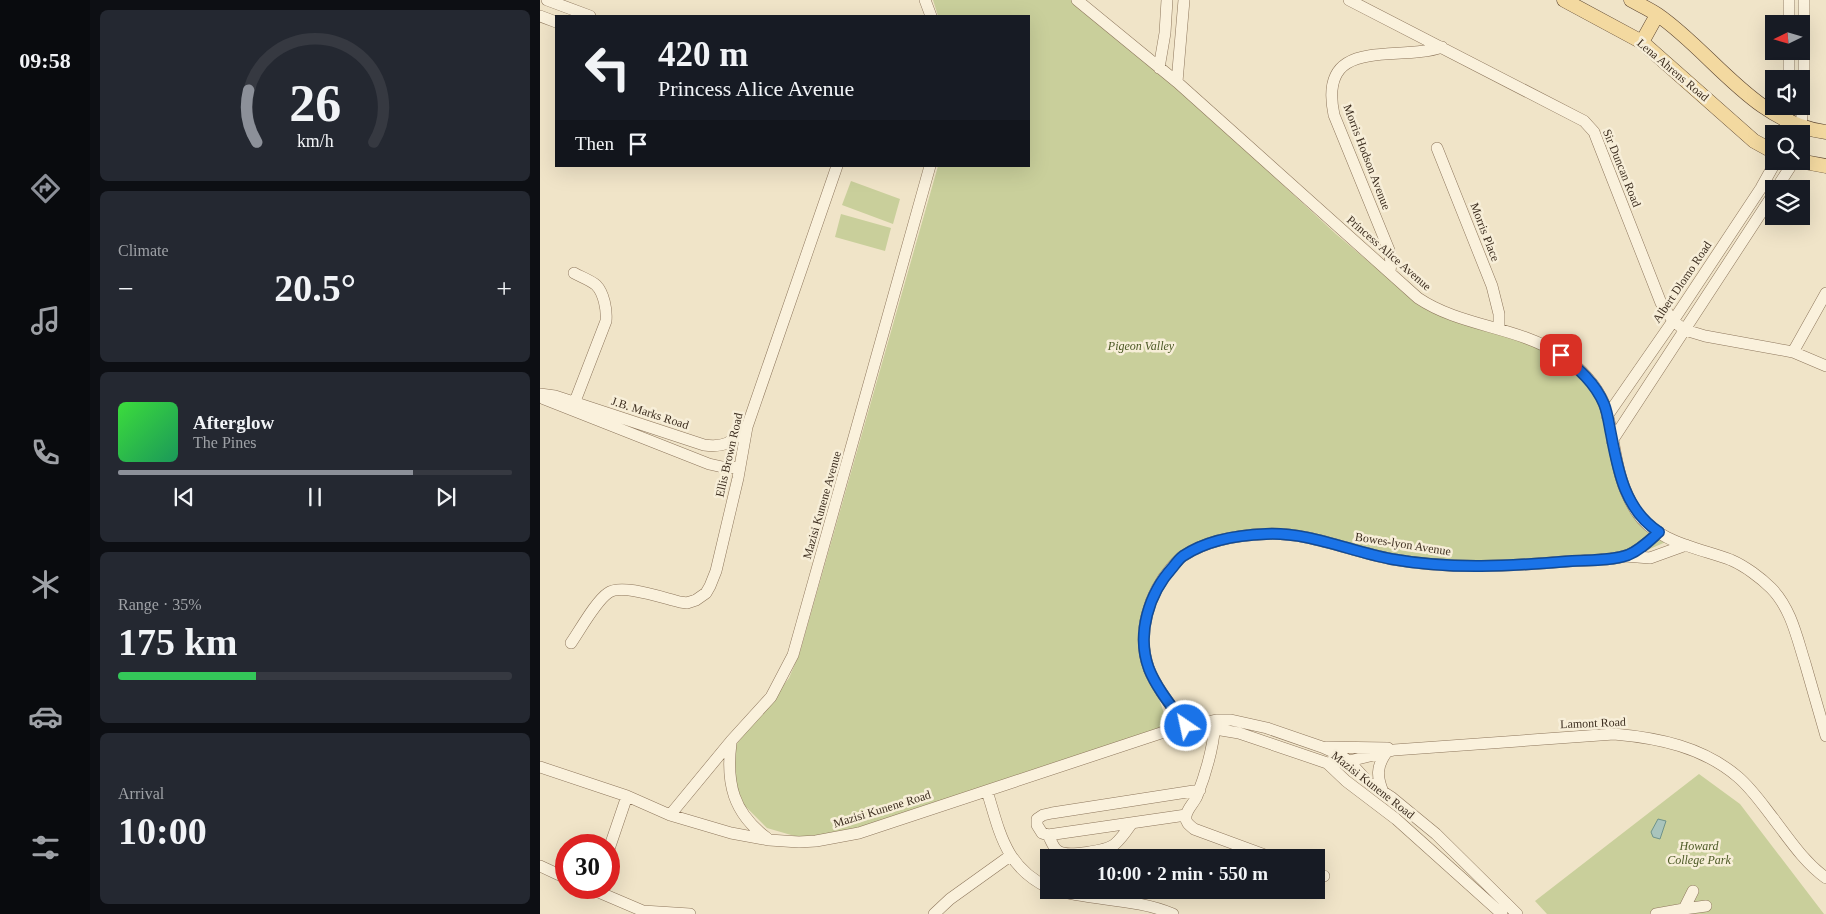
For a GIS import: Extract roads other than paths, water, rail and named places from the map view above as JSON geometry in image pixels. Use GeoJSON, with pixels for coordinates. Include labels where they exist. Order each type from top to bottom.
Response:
{"type":"FeatureCollection","features":[{"type":"Feature","properties":{"kind":"main road","name":"Lena Ahrens Road"},"geometry":{"type":"LineString","coordinates":[[1564,0],[1642,42],[1754,140],[1765,147]]}},
{"type":"Feature","properties":{"kind":"main road"},"geometry":{"type":"LineString","coordinates":[[1631,0],[1658,15],[1759,104],[1786,120]]}},
{"type":"Feature","properties":{"kind":"main road"},"geometry":{"type":"LineString","coordinates":[[1642,42],[1658,15]]}},
{"type":"Feature","properties":{"kind":"main road"},"geometry":{"type":"LineString","coordinates":[[1810,131],[1826,132]]}},
{"type":"Feature","properties":{"kind":"main road"},"geometry":{"type":"LineString","coordinates":[[1810,163],[1826,166]]}},
{"type":"Feature","properties":{"kind":"street"},"geometry":{"type":"LineString","coordinates":[[547,0],[587,15]]}},
{"type":"Feature","properties":{"kind":"street"},"geometry":{"type":"LineString","coordinates":[[926,0],[931,15]]}},
{"type":"Feature","properties":{"kind":"street","name":"Princess Alice Avenue"},"geometry":{"type":"LineString","coordinates":[[1077,0],[1177,82],[1426,304],[1444,312],[1500,328],[1537,342],[1561,355],[1584,373],[1596,389],[1604,405],[1619,476],[1637,512],[1648,525],[1686,545],[1733,561],[1752,573],[1778,596],[1792,623],[1826,736]]}},
{"type":"Feature","properties":{"kind":"street"},"geometry":{"type":"LineString","coordinates":[[1159,68],[1168,0]]}},
{"type":"Feature","properties":{"kind":"street"},"geometry":{"type":"LineString","coordinates":[[1177,82],[1184,0]]}},
{"type":"Feature","properties":{"kind":"street","name":"Sir Duncan Road"},"geometry":{"type":"LineString","coordinates":[[1349,0],[1584,121],[1594,132],[1661,303],[1674,321],[1685,330],[1705,336],[1793,352],[1826,366]]}},
{"type":"Feature","properties":{"kind":"street"},"geometry":{"type":"LineString","coordinates":[[1789,4],[1804,4],[1804,97],[1801,125]]}},
{"type":"Feature","properties":{"kind":"street"},"geometry":{"type":"LineString","coordinates":[[540,16],[555,22]]}},
{"type":"Feature","properties":{"kind":"street","name":"Morris Hodson Avenue"},"geometry":{"type":"LineString","coordinates":[[1390,272],[1391,262],[1388,250],[1334,115],[1331,101],[1333,81],[1340,68],[1357,58],[1371,55],[1430,51],[1442,47]]}},
{"type":"Feature","properties":{"kind":"street","name":"Morris Place"},"geometry":{"type":"LineString","coordinates":[[1437,148],[1492,286],[1499,314],[1500,328]]}},
{"type":"Feature","properties":{"kind":"street","name":"Ellis Brown Road"},"geometry":{"type":"LineString","coordinates":[[571,643],[601,599],[608,592],[617,589],[687,603],[696,600],[706,593],[710,586],[716,571],[740,467],[747,427],[837,167]]}},
{"type":"Feature","properties":{"kind":"street","name":"Mazisi Kunene Avenue"},"geometry":{"type":"LineString","coordinates":[[670,815],[770,697],[793,655],[930,167]]}},
{"type":"Feature","properties":{"kind":"street","name":"Albert Dlomo Road"},"geometry":{"type":"LineString","coordinates":[[1607,416],[1674,321],[1771,170]]}},
{"type":"Feature","properties":{"kind":"street"},"geometry":{"type":"LineString","coordinates":[[1612,441],[1765,207]]}},
{"type":"Feature","properties":{"kind":"street"},"geometry":{"type":"LineString","coordinates":[[573,406],[606,321],[606,308],[597,287],[574,273]]}},
{"type":"Feature","properties":{"kind":"street"},"geometry":{"type":"LineString","coordinates":[[1793,352],[1826,293]]}},
{"type":"Feature","properties":{"kind":"street","name":"J.B. Marks Road"},"geometry":{"type":"LineString","coordinates":[[545,399],[704,445],[725,445],[747,427]]}},
{"type":"Feature","properties":{"kind":"street","name":"J.B. Marks Road"},"geometry":{"type":"LineString","coordinates":[[573,406],[718,467],[740,467]]}},
{"type":"Feature","properties":{"kind":"street","name":"Bowes-lyon Avenue"},"geometry":{"type":"LineString","coordinates":[[1186,726],[1159,688],[1149,668],[1144,645],[1146,621],[1152,597],[1163,577],[1182,556],[1210,543],[1238,536],[1294,535],[1320,539],[1345,548],[1392,559],[1436,565],[1475,567],[1512,566],[1625,556],[1639,549],[1659,532]]}},
{"type":"Feature","properties":{"kind":"street"},"geometry":{"type":"LineString","coordinates":[[1625,556],[1650,558],[1686,545]]}},
{"type":"Feature","properties":{"kind":"street","name":"Mazisi Kunene Road"},"geometry":{"type":"LineString","coordinates":[[540,767],[627,796],[670,815],[732,833],[769,840],[799,842],[833,838],[859,832],[1186,726],[1215,724],[1231,720],[1252,724],[1322,747],[1349,761],[1368,782],[1436,834],[1516,914]]}},
{"type":"Feature","properties":{"kind":"street"},"geometry":{"type":"LineString","coordinates":[[1215,724],[1209,762],[1200,790],[1186,815],[1186,820],[1188,825],[1194,829],[1248,849]]}},
{"type":"Feature","properties":{"kind":"street","name":"Mazisi Kunene Road"},"geometry":{"type":"LineString","coordinates":[[1215,724],[1327,764],[1346,781],[1396,818],[1502,914]]}},
{"type":"Feature","properties":{"kind":"street","name":"Lamont Road"},"geometry":{"type":"LineString","coordinates":[[1327,764],[1390,752],[1614,734],[1668,741],[1700,752],[1739,778],[1753,792],[1804,858],[1826,878]]}},
{"type":"Feature","properties":{"kind":"street"},"geometry":{"type":"LineString","coordinates":[[731,741],[728,765],[733,797],[748,820],[769,840]]}},
{"type":"Feature","properties":{"kind":"street","name":"Lamont Road"},"geometry":{"type":"LineString","coordinates":[[1322,747],[1386,748],[1390,752]]}},
{"type":"Feature","properties":{"kind":"street"},"geometry":{"type":"LineString","coordinates":[[1383,792],[1378,780],[1379,764],[1390,752]]}},
{"type":"Feature","properties":{"kind":"street"},"geometry":{"type":"LineString","coordinates":[[1186,815],[1048,835],[1038,830],[1037,825],[1037,819],[1043,815],[1200,790]]}},
{"type":"Feature","properties":{"kind":"street"},"geometry":{"type":"LineString","coordinates":[[987,791],[1001,836],[1010,856],[1025,873],[1040,882]]}},
{"type":"Feature","properties":{"kind":"street"},"geometry":{"type":"LineString","coordinates":[[614,834],[627,796]]}},
{"type":"Feature","properties":{"kind":"street"},"geometry":{"type":"LineString","coordinates":[[1396,818],[1404,808]]}},
{"type":"Feature","properties":{"kind":"street"},"geometry":{"type":"LineString","coordinates":[[1048,835],[1060,853],[1102,851],[1116,844],[1132,823]]}},
{"type":"Feature","properties":{"kind":"street"},"geometry":{"type":"LineString","coordinates":[[1425,845],[1436,834]]}},
{"type":"Feature","properties":{"kind":"street"},"geometry":{"type":"LineString","coordinates":[[934,914],[950,899],[1010,856]]}},
{"type":"Feature","properties":{"kind":"street"},"geometry":{"type":"LineString","coordinates":[[1457,874],[1466,864]]}},
{"type":"Feature","properties":{"kind":"street"},"geometry":{"type":"LineString","coordinates":[[540,866],[555,873]]}},
{"type":"Feature","properties":{"kind":"street"},"geometry":{"type":"LineString","coordinates":[[1684,910],[1693,891]]}},
{"type":"Feature","properties":{"kind":"street"},"geometry":{"type":"LineString","coordinates":[[615,899],[643,911],[690,914]]}},
{"type":"Feature","properties":{"kind":"street"},"geometry":{"type":"LineString","coordinates":[[1111,899],[1128,901],[1173,914]]}},
{"type":"Feature","properties":{"kind":"street"},"geometry":{"type":"LineString","coordinates":[[1656,914],[1706,906]]}},
{"type":"Feature","properties":{"kind":"water"},"geometry":{"type":"Polygon","coordinates":[[[1658,819],[1666,821],[1660,839],[1653,837],[1651,832],[1658,819]]]}},
{"type":"Feature","properties":{"kind":"park label","name":"Pigeon Valley"},"geometry":{"type":"Point","coordinates":[1141,346]}},
{"type":"Feature","properties":{"kind":"park label","name":"Howard College Park"},"geometry":{"type":"Point","coordinates":[1699,853]}}]}
